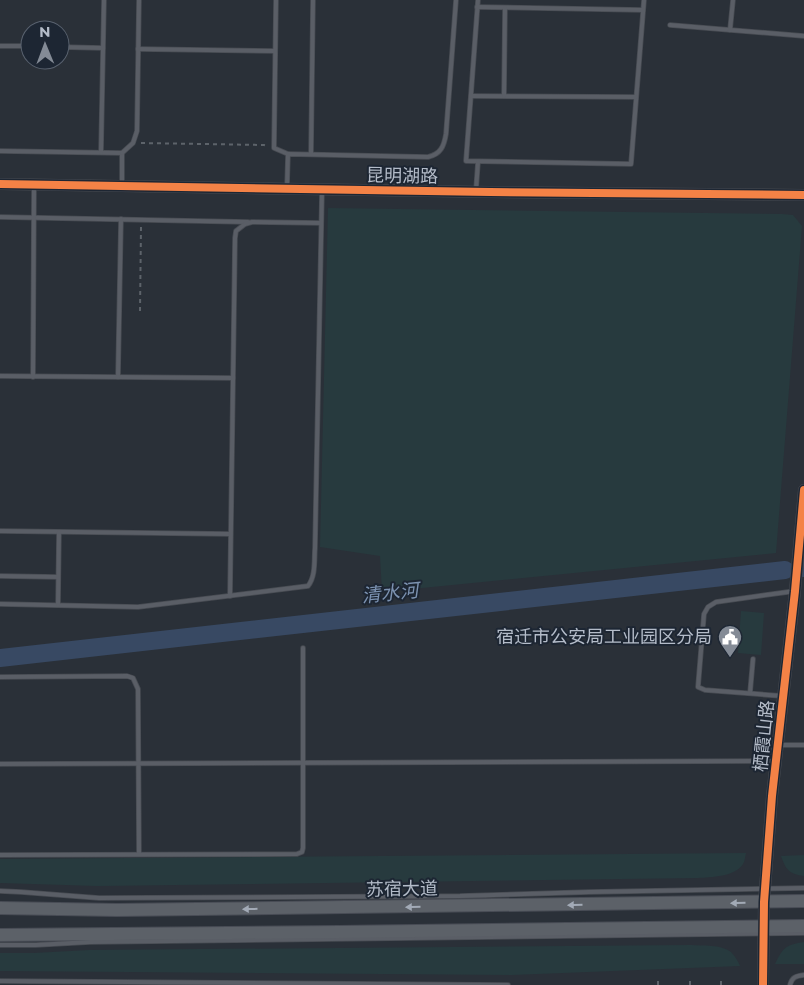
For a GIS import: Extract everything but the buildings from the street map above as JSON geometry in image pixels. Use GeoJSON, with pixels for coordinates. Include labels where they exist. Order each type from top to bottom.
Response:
{"type":"FeatureCollection","features":[{"type":"Feature","properties":{"kind":"main road","name":"苏宿大道"},"geometry":{"type":"LineString","coordinates":[[0,908],[126,910],[804,901]]}},
{"type":"Feature","properties":{"kind":"main road"},"geometry":{"type":"LineString","coordinates":[[0,935],[764,931],[804,926]]}},
{"type":"Feature","properties":{"kind":"street","name":"昆明湖路"},"geometry":{"type":"LineString","coordinates":[[0,184],[322,190],[804,195]]}},
{"type":"Feature","properties":{"kind":"street","name":"栖霞山路"},"geometry":{"type":"LineString","coordinates":[[763,985],[764,902],[772,796],[804,490]]}},
{"type":"Feature","properties":{"kind":"lane"},"geometry":{"type":"LineString","coordinates":[[101,152],[104,0]]}},
{"type":"Feature","properties":{"kind":"lane"},"geometry":{"type":"LineString","coordinates":[[0,151],[122,153],[133,143],[137,131],[139,0]]}},
{"type":"Feature","properties":{"kind":"lane"},"geometry":{"type":"LineString","coordinates":[[276,0],[274,148],[288,154],[428,157],[435,156],[441,151],[445,142],[456,0]]}},
{"type":"Feature","properties":{"kind":"lane"},"geometry":{"type":"LineString","coordinates":[[311,154],[313,0]]}},
{"type":"Feature","properties":{"kind":"lane"},"geometry":{"type":"LineString","coordinates":[[478,0],[466,161],[630,164],[644,0]]}},
{"type":"Feature","properties":{"kind":"lane"},"geometry":{"type":"LineString","coordinates":[[730,30],[733,0]]}},
{"type":"Feature","properties":{"kind":"lane"},"geometry":{"type":"LineString","coordinates":[[478,8],[643,10]]}},
{"type":"Feature","properties":{"kind":"lane"},"geometry":{"type":"LineString","coordinates":[[504,96],[505,8]]}},
{"type":"Feature","properties":{"kind":"lane"},"geometry":{"type":"LineString","coordinates":[[670,25],[804,36]]}},
{"type":"Feature","properties":{"kind":"lane"},"geometry":{"type":"LineString","coordinates":[[0,46],[20,46]]}},
{"type":"Feature","properties":{"kind":"lane"},"geometry":{"type":"LineString","coordinates":[[70,47],[103,48]]}},
{"type":"Feature","properties":{"kind":"lane"},"geometry":{"type":"LineString","coordinates":[[138,49],[275,51]]}},
{"type":"Feature","properties":{"kind":"lane"},"geometry":{"type":"LineString","coordinates":[[471,96],[636,98]]}},
{"type":"Feature","properties":{"kind":"lane"},"geometry":{"type":"LineString","coordinates":[[122,153],[122,186]]}},
{"type":"Feature","properties":{"kind":"lane"},"geometry":{"type":"LineString","coordinates":[[288,154],[288,189]]}},
{"type":"Feature","properties":{"kind":"lane"},"geometry":{"type":"LineString","coordinates":[[476,192],[478,162]]}},
{"type":"Feature","properties":{"kind":"lane"},"geometry":{"type":"LineString","coordinates":[[33,377],[34,184]]}},
{"type":"Feature","properties":{"kind":"lane"},"geometry":{"type":"LineString","coordinates":[[0,604],[138,607],[308,586],[312,580],[315,548],[322,190]]}},
{"type":"Feature","properties":{"kind":"lane"},"geometry":{"type":"LineString","coordinates":[[0,217],[321,223]]}},
{"type":"Feature","properties":{"kind":"lane"},"geometry":{"type":"LineString","coordinates":[[118,377],[121,219]]}},
{"type":"Feature","properties":{"kind":"lane"},"geometry":{"type":"LineString","coordinates":[[230,596],[235,238],[236,231],[240,227],[252,222]]}},
{"type":"Feature","properties":{"kind":"lane"},"geometry":{"type":"LineString","coordinates":[[0,376],[233,378]]}},
{"type":"Feature","properties":{"kind":"lane"},"geometry":{"type":"LineString","coordinates":[[0,530],[230,534]]}},
{"type":"Feature","properties":{"kind":"lane"},"geometry":{"type":"LineString","coordinates":[[58,605],[59,532]]}},
{"type":"Feature","properties":{"kind":"lane"},"geometry":{"type":"LineString","coordinates":[[0,576],[58,577]]}},
{"type":"Feature","properties":{"kind":"lane"},"geometry":{"type":"LineString","coordinates":[[783,696],[705,690],[698,687],[703,623],[706,610],[711,604],[716,602],[794,591]]}},
{"type":"Feature","properties":{"kind":"lane"},"geometry":{"type":"LineString","coordinates":[[0,854],[297,854],[302,852],[304,648]]}},
{"type":"Feature","properties":{"kind":"lane"},"geometry":{"type":"LineString","coordinates":[[750,694],[753,659]]}},
{"type":"Feature","properties":{"kind":"lane"},"geometry":{"type":"LineString","coordinates":[[0,677],[127,676],[133,678],[138,689],[139,854]]}},
{"type":"Feature","properties":{"kind":"lane"},"geometry":{"type":"LineString","coordinates":[[778,745],[804,745]]}},
{"type":"Feature","properties":{"kind":"lane"},"geometry":{"type":"LineString","coordinates":[[0,764],[776,761]]}},
{"type":"Feature","properties":{"kind":"lane"},"geometry":{"type":"LineString","coordinates":[[0,891],[99,898],[460,896],[804,888]]}},
{"type":"Feature","properties":{"kind":"lane"},"geometry":{"type":"LineString","coordinates":[[0,945],[764,931],[804,933]]}},
{"type":"Feature","properties":{"kind":"lane"},"geometry":{"type":"LineString","coordinates":[[790,985],[792,979],[804,975]]}},
{"type":"Feature","properties":{"kind":"lane"},"geometry":{"type":"LineString","coordinates":[[0,981],[508,985]]}},
{"type":"Feature","properties":{"kind":"path"},"geometry":{"type":"LineString","coordinates":[[133,143],[264,145],[274,148]]}},
{"type":"Feature","properties":{"kind":"path"},"geometry":{"type":"LineString","coordinates":[[140,311],[141,220]]}},
{"type":"Feature","properties":{"kind":"path"},"geometry":{"type":"LineString","coordinates":[[690,977],[690,985]]}},
{"type":"Feature","properties":{"kind":"path"},"geometry":{"type":"LineString","coordinates":[[722,977],[722,985]]}},
{"type":"Feature","properties":{"kind":"path"},"geometry":{"type":"LineString","coordinates":[[658,978],[658,985]]}},
{"type":"Feature","properties":{"kind":"green space"},"geometry":{"type":"Polygon","coordinates":[[[328,208],[793,215],[802,226],[776,553],[382,592],[380,556],[320,547],[328,208]]]}},
{"type":"Feature","properties":{"kind":"green space"},"geometry":{"type":"Polygon","coordinates":[[[741,611],[764,613],[761,655],[738,653],[741,611]]]}},
{"type":"Feature","properties":{"kind":"green space"},"geometry":{"type":"Polygon","coordinates":[[[746,853],[743,864],[734,872],[716,877],[698,878],[97,886],[0,883],[0,859],[746,853]]]}},
{"type":"Feature","properties":{"kind":"green space"},"geometry":{"type":"Polygon","coordinates":[[[804,855],[804,876],[789,871],[781,856],[804,855]]]}},
{"type":"Feature","properties":{"kind":"green space"},"geometry":{"type":"Polygon","coordinates":[[[804,942],[804,964],[775,964],[780,954],[786,948],[793,944],[804,942]]]}},
{"type":"Feature","properties":{"kind":"green space"},"geometry":{"type":"Polygon","coordinates":[[[691,945],[727,949],[734,955],[740,966],[512,975],[0,971],[0,953],[89,950],[691,945]]]}},
{"type":"Feature","properties":{"kind":"waterway","name":"清水河"},"geometry":{"type":"LineString","coordinates":[[0,658],[785,570]]}},
{"type":"Feature","properties":{"kind":"cycle path"},"geometry":{"type":"LineString","coordinates":[[0,184],[804,195]]}},
{"type":"Feature","properties":{"kind":"cycle path"},"geometry":{"type":"LineString","coordinates":[[763,985],[764,902],[772,796],[795,591],[804,490]]}},
{"type":"Feature","properties":{"kind":"place","name":"宿迁市公安局工业园区分局"},"geometry":{"type":"Point","coordinates":[730,658]}}]}
